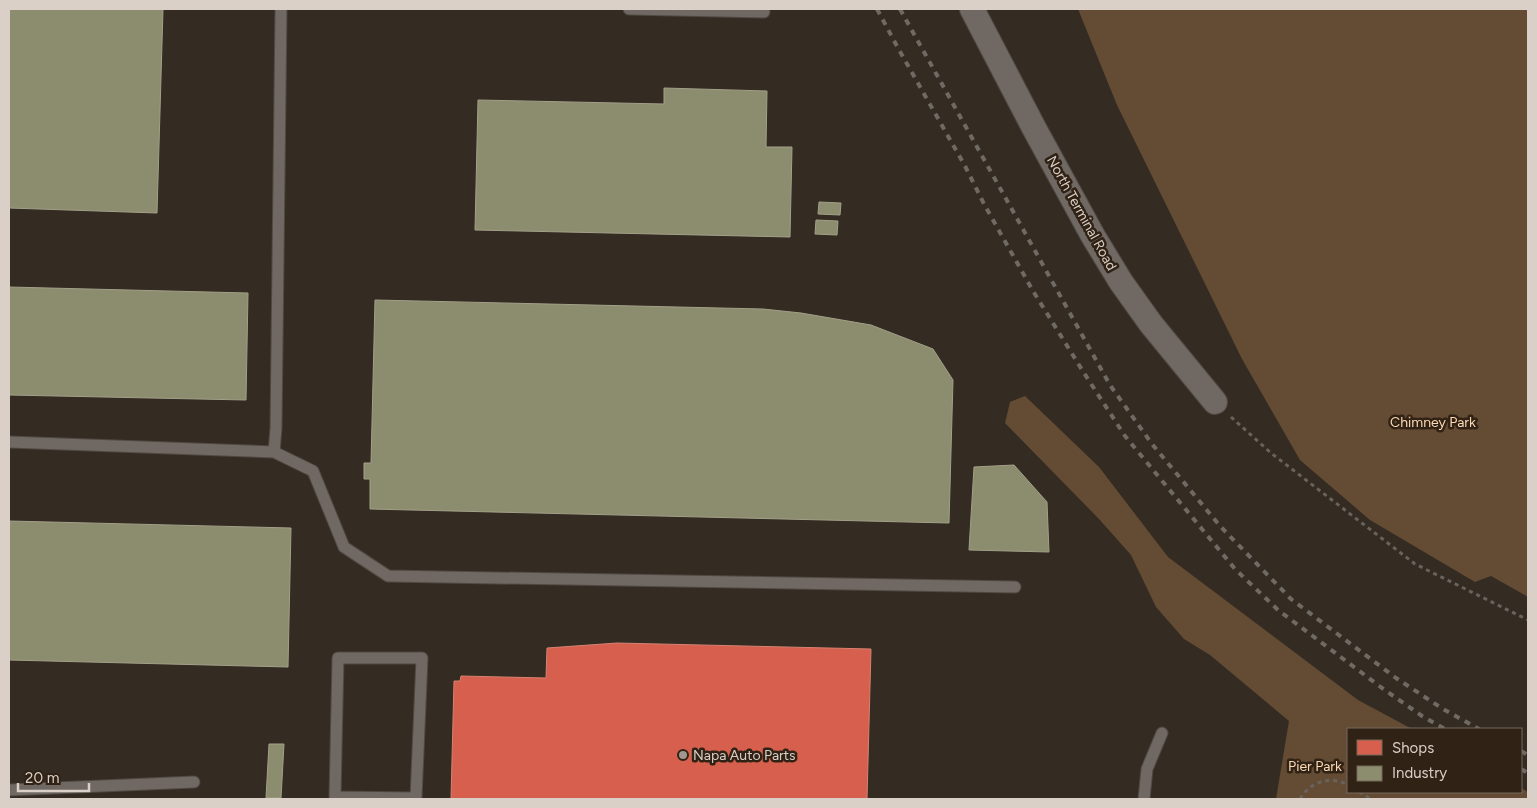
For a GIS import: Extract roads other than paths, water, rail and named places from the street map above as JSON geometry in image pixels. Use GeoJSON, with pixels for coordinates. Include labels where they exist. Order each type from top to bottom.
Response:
{"type":"FeatureCollection","features":[{"type":"Feature","properties":{"kind":"street","name":"North Terminal Road"},"geometry":{"type":"LineString","coordinates":[[972,9],[1034,128],[1093,236],[1121,282],[1151,324],[1215,402]]}},
{"type":"Feature","properties":{"kind":"lane"},"geometry":{"type":"LineString","coordinates":[[274,452],[281,9]]}},
{"type":"Feature","properties":{"kind":"lane"},"geometry":{"type":"LineString","coordinates":[[629,9],[764,12]]}},
{"type":"Feature","properties":{"kind":"lane"},"geometry":{"type":"LineString","coordinates":[[9,442],[274,452],[313,471],[344,547],[388,576],[1015,587]]}},
{"type":"Feature","properties":{"kind":"lane"},"geometry":{"type":"LineString","coordinates":[[338,658],[422,658],[416,798],[335,797],[338,658]]}},
{"type":"Feature","properties":{"kind":"lane"},"geometry":{"type":"LineString","coordinates":[[1144,799],[1146,769],[1162,732]]}},
{"type":"Feature","properties":{"kind":"lane"},"geometry":{"type":"LineString","coordinates":[[9,790],[194,782]]}},
{"type":"Feature","properties":{"kind":"railway"},"geometry":{"type":"LineString","coordinates":[[877,9],[1033,291],[1125,436],[1235,569],[1278,610],[1382,688],[1422,716],[1443,728]]}},
{"type":"Feature","properties":{"kind":"railway"},"geometry":{"type":"LineString","coordinates":[[900,9],[1110,385],[1152,444],[1220,526],[1291,599],[1396,678],[1443,709],[1477,728]]}},
{"type":"Feature","properties":{"kind":"railway"},"geometry":{"type":"LineString","coordinates":[[1522,752],[1528,755]]}},
{"type":"Feature","properties":{"kind":"railway"},"geometry":{"type":"LineString","coordinates":[[1522,770],[1528,773]]}},
{"type":"Feature","properties":{"kind":"place","name":"Napa Auto Parts"},"geometry":{"type":"Point","coordinates":[683,755]}},
{"type":"Feature","properties":{"kind":"park label","name":"Chimney Park"},"geometry":{"type":"Point","coordinates":[1433,422]}},
{"type":"Feature","properties":{"kind":"park label","name":"Pier Park"},"geometry":{"type":"Point","coordinates":[1315,766]}}]}
